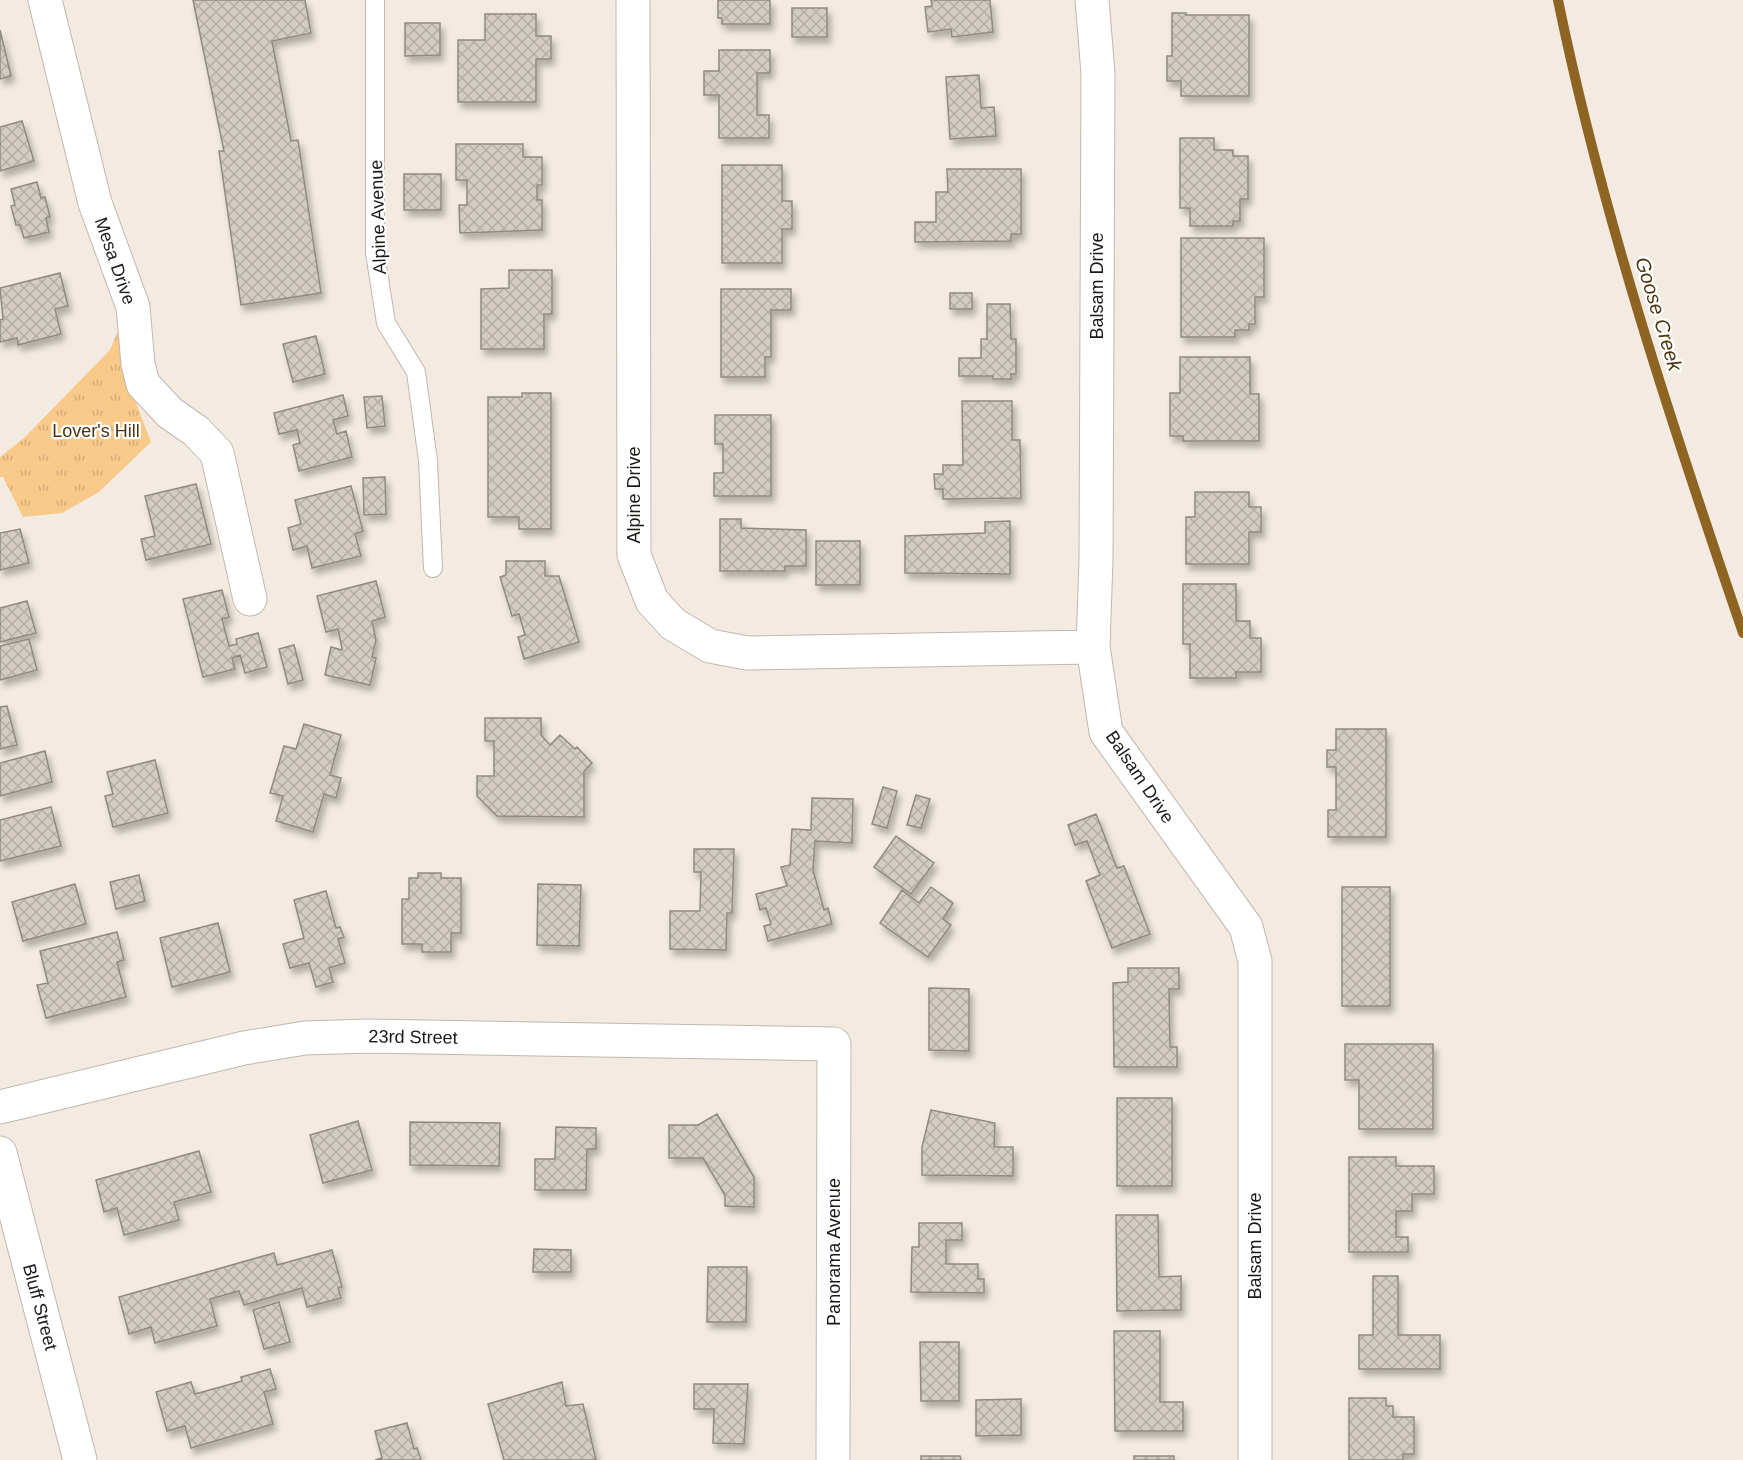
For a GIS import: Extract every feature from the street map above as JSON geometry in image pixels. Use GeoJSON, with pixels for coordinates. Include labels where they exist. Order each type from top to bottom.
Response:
{"type":"FeatureCollection","features":[{"type":"Feature","properties":{"kind":"street","name":"Mesa Drive"},"geometry":{"type":"LineString","coordinates":[[45,0],[95,203],[133,307],[138,364],[144,384],[170,413],[196,431],[217,453],[250,599]]}},
{"type":"Feature","properties":{"kind":"street","name":"Alpine Drive"},"geometry":{"type":"LineString","coordinates":[[633,0],[634,555],[652,601],[673,624],[710,646],[747,653],[1093,647]]}},
{"type":"Feature","properties":{"kind":"street","name":"Balsam Drive"},"geometry":{"type":"LineString","coordinates":[[1092,0],[1098,73],[1093,647],[1106,732],[1246,927],[1255,961],[1256,1460]]}},
{"type":"Feature","properties":{"kind":"street","name":"23rd Street"},"geometry":{"type":"LineString","coordinates":[[0,1107],[243,1048],[305,1038],[369,1036],[834,1044]]}},
{"type":"Feature","properties":{"kind":"street","name":"Panorama Avenue"},"geometry":{"type":"LineString","coordinates":[[833,1460],[834,1044]]}},
{"type":"Feature","properties":{"kind":"street","name":"Bluff Street"},"geometry":{"type":"LineString","coordinates":[[0,1153],[80,1460]]}},
{"type":"Feature","properties":{"kind":"lane","name":"Alpine Avenue"},"geometry":{"type":"LineString","coordinates":[[375,0],[375,253],[386,323],[416,372],[428,461],[433,568]]}},
{"type":"Feature","properties":{"kind":"green space","name":"Lover's Hill"},"geometry":{"type":"Polygon","coordinates":[[[122,322],[129,385],[151,442],[99,492],[62,513],[23,517],[3,477],[0,477],[0,457],[24,438],[110,350],[122,322]]]}},
{"type":"Feature","properties":{"kind":"building"},"geometry":{"type":"Polygon","coordinates":[[[193,0],[305,0],[311,33],[272,41],[291,141],[298,140],[321,293],[241,305],[219,151],[224,151],[193,0]]]}},
{"type":"Feature","properties":{"kind":"building"},"geometry":{"type":"Polygon","coordinates":[[[718,0],[770,0],[770,24],[722,24],[722,18],[718,18],[718,0]]]}},
{"type":"Feature","properties":{"kind":"building"},"geometry":{"type":"Polygon","coordinates":[[[931,0],[990,0],[993,32],[952,37],[951,29],[928,32],[925,7],[932,6],[931,0]]]}},
{"type":"Feature","properties":{"kind":"building"},"geometry":{"type":"Polygon","coordinates":[[[792,8],[827,8],[827,37],[792,37],[792,8]]]}},
{"type":"Feature","properties":{"kind":"building"},"geometry":{"type":"Polygon","coordinates":[[[1172,13],[1249,15],[1249,96],[1181,96],[1181,81],[1167,81],[1167,56],[1172,56],[1172,13]]]}},
{"type":"Feature","properties":{"kind":"building"},"geometry":{"type":"Polygon","coordinates":[[[485,14],[536,14],[536,36],[551,36],[551,59],[536,59],[536,102],[458,102],[458,40],[485,40],[485,14]]]}},
{"type":"Feature","properties":{"kind":"building"},"geometry":{"type":"Polygon","coordinates":[[[405,23],[440,23],[440,55],[405,56],[405,23]]]}},
{"type":"Feature","properties":{"kind":"building"},"geometry":{"type":"Polygon","coordinates":[[[0,30],[11,76],[0,79],[0,30]]]}},
{"type":"Feature","properties":{"kind":"building"},"geometry":{"type":"Polygon","coordinates":[[[719,50],[770,50],[770,73],[757,73],[757,115],[769,115],[769,138],[719,138],[719,95],[704,95],[704,71],[719,71],[719,50]]]}},
{"type":"Feature","properties":{"kind":"building"},"geometry":{"type":"Polygon","coordinates":[[[979,75],[981,108],[994,107],[996,136],[950,139],[946,77],[979,75]]]}},
{"type":"Feature","properties":{"kind":"building"},"geometry":{"type":"Polygon","coordinates":[[[22,121],[34,161],[0,171],[0,127],[22,121]]]}},
{"type":"Feature","properties":{"kind":"building"},"geometry":{"type":"Polygon","coordinates":[[[1180,138],[1214,138],[1214,150],[1233,150],[1233,156],[1248,156],[1248,199],[1240,199],[1240,221],[1233,221],[1233,226],[1190,226],[1190,208],[1180,208],[1180,138]]]}},
{"type":"Feature","properties":{"kind":"building"},"geometry":{"type":"Polygon","coordinates":[[[456,144],[523,144],[523,157],[542,157],[542,185],[537,185],[537,200],[542,200],[542,230],[460,233],[459,205],[467,205],[467,180],[456,180],[456,144]]]}},
{"type":"Feature","properties":{"kind":"building"},"geometry":{"type":"Polygon","coordinates":[[[722,165],[782,165],[782,201],[792,201],[792,229],[782,229],[782,263],[722,263],[722,165]]]}},
{"type":"Feature","properties":{"kind":"building"},"geometry":{"type":"Polygon","coordinates":[[[947,169],[1021,169],[1021,234],[1011,234],[1011,241],[915,242],[915,222],[936,222],[936,192],[948,192],[947,169]]]}},
{"type":"Feature","properties":{"kind":"building"},"geometry":{"type":"Polygon","coordinates":[[[404,174],[441,174],[441,210],[404,210],[404,174]]]}},
{"type":"Feature","properties":{"kind":"building"},"geometry":{"type":"Polygon","coordinates":[[[37,182],[41,198],[45,197],[50,217],[46,218],[49,232],[24,238],[20,225],[16,225],[11,206],[15,205],[11,189],[37,182]]]}},
{"type":"Feature","properties":{"kind":"building"},"geometry":{"type":"Polygon","coordinates":[[[1181,238],[1264,238],[1264,297],[1255,297],[1255,324],[1249,324],[1249,330],[1235,330],[1235,337],[1181,337],[1181,238]]]}},
{"type":"Feature","properties":{"kind":"building"},"geometry":{"type":"Polygon","coordinates":[[[509,270],[552,270],[552,314],[544,314],[544,349],[481,349],[481,289],[509,288],[509,270]]]}},
{"type":"Feature","properties":{"kind":"building"},"geometry":{"type":"Polygon","coordinates":[[[60,273],[68,306],[55,309],[61,334],[18,345],[17,338],[0,342],[0,320],[3,319],[0,288],[60,273]]]}},
{"type":"Feature","properties":{"kind":"building"},"geometry":{"type":"Polygon","coordinates":[[[721,289],[791,289],[791,310],[771,310],[771,357],[765,357],[765,377],[721,377],[721,289]]]}},
{"type":"Feature","properties":{"kind":"building"},"geometry":{"type":"Polygon","coordinates":[[[950,293],[972,293],[972,309],[950,309],[950,293]]]}},
{"type":"Feature","properties":{"kind":"building"},"geometry":{"type":"Polygon","coordinates":[[[987,304],[1010,304],[1011,339],[1016,339],[1016,374],[1011,374],[1011,379],[993,379],[993,376],[959,376],[959,358],[981,358],[981,339],[987,339],[987,304]]]}},
{"type":"Feature","properties":{"kind":"building"},"geometry":{"type":"Polygon","coordinates":[[[316,336],[325,374],[293,382],[283,344],[316,336]]]}},
{"type":"Feature","properties":{"kind":"building"},"geometry":{"type":"Polygon","coordinates":[[[1180,357],[1250,357],[1250,394],[1259,394],[1259,441],[1183,441],[1183,436],[1170,436],[1170,393],[1180,393],[1180,357]]]}},
{"type":"Feature","properties":{"kind":"building"},"geometry":{"type":"Polygon","coordinates":[[[522,393],[551,393],[551,529],[519,529],[519,517],[488,517],[488,397],[522,397],[522,393]]]}},
{"type":"Feature","properties":{"kind":"building"},"geometry":{"type":"Polygon","coordinates":[[[343,395],[348,416],[333,420],[337,434],[346,431],[352,457],[299,471],[293,445],[300,443],[297,430],[279,434],[274,413],[343,395]]]}},
{"type":"Feature","properties":{"kind":"building"},"geometry":{"type":"Polygon","coordinates":[[[382,396],[385,426],[367,428],[364,397],[382,396]]]}},
{"type":"Feature","properties":{"kind":"building"},"geometry":{"type":"Polygon","coordinates":[[[962,401],[1012,401],[1012,440],[1020,440],[1021,498],[943,499],[943,489],[935,489],[934,474],[943,474],[943,465],[963,465],[962,401]]]}},
{"type":"Feature","properties":{"kind":"building"},"geometry":{"type":"Polygon","coordinates":[[[715,415],[771,415],[771,496],[714,496],[714,473],[723,473],[723,444],[715,444],[715,415]]]}},
{"type":"Feature","properties":{"kind":"building"},"geometry":{"type":"Polygon","coordinates":[[[385,477],[386,514],[364,515],[363,478],[385,477]]]}},
{"type":"Feature","properties":{"kind":"building"},"geometry":{"type":"Polygon","coordinates":[[[196,484],[211,544],[146,560],[141,539],[155,536],[145,496],[196,484]]]}},
{"type":"Feature","properties":{"kind":"building"},"geometry":{"type":"Polygon","coordinates":[[[351,486],[363,531],[355,534],[361,556],[312,568],[307,546],[293,550],[288,528],[301,524],[295,500],[351,486]]]}},
{"type":"Feature","properties":{"kind":"building"},"geometry":{"type":"Polygon","coordinates":[[[1195,492],[1249,492],[1249,507],[1261,507],[1261,532],[1249,532],[1249,564],[1186,564],[1186,517],[1195,517],[1195,492]]]}},
{"type":"Feature","properties":{"kind":"building"},"geometry":{"type":"Polygon","coordinates":[[[720,519],[741,519],[741,528],[806,530],[806,566],[785,566],[785,571],[720,571],[720,519]]]}},
{"type":"Feature","properties":{"kind":"building"},"geometry":{"type":"Polygon","coordinates":[[[1010,521],[1010,574],[905,573],[905,536],[985,533],[985,522],[1010,521]]]}},
{"type":"Feature","properties":{"kind":"building"},"geometry":{"type":"Polygon","coordinates":[[[20,529],[29,563],[0,570],[0,533],[20,529]]]}},
{"type":"Feature","properties":{"kind":"building"},"geometry":{"type":"Polygon","coordinates":[[[816,541],[860,541],[860,585],[816,585],[816,541]]]}},
{"type":"Feature","properties":{"kind":"building"},"geometry":{"type":"Polygon","coordinates":[[[506,561],[545,561],[545,576],[559,576],[579,642],[524,659],[518,637],[525,635],[519,614],[512,616],[500,577],[506,575],[506,561]]]}},
{"type":"Feature","properties":{"kind":"building"},"geometry":{"type":"Polygon","coordinates":[[[376,581],[385,617],[372,621],[376,640],[372,657],[376,658],[370,685],[325,675],[331,647],[342,650],[342,648],[338,629],[326,632],[317,596],[376,581]]]}},
{"type":"Feature","properties":{"kind":"building"},"geometry":{"type":"Polygon","coordinates":[[[1183,584],[1236,584],[1236,621],[1250,621],[1250,638],[1261,638],[1261,672],[1236,672],[1236,678],[1190,678],[1190,644],[1183,644],[1183,584]]]}},
{"type":"Feature","properties":{"kind":"building"},"geometry":{"type":"Polygon","coordinates":[[[222,590],[229,617],[222,619],[229,646],[237,644],[236,639],[258,633],[267,667],[245,673],[240,655],[232,658],[235,669],[203,677],[183,599],[222,590]]]}},
{"type":"Feature","properties":{"kind":"building"},"geometry":{"type":"Polygon","coordinates":[[[27,601],[36,633],[0,642],[0,608],[27,601]]]}},
{"type":"Feature","properties":{"kind":"building"},"geometry":{"type":"Polygon","coordinates":[[[29,639],[37,670],[0,680],[0,646],[29,639]]]}},
{"type":"Feature","properties":{"kind":"building"},"geometry":{"type":"Polygon","coordinates":[[[294,645],[303,680],[288,684],[279,649],[294,645]]]}},
{"type":"Feature","properties":{"kind":"building"},"geometry":{"type":"Polygon","coordinates":[[[7,706],[17,745],[0,749],[0,707],[7,706]]]}},
{"type":"Feature","properties":{"kind":"building"},"geometry":{"type":"Polygon","coordinates":[[[485,718],[541,718],[541,735],[550,745],[560,735],[575,749],[577,747],[592,763],[584,771],[584,817],[497,816],[477,796],[477,776],[494,776],[494,741],[485,741],[485,718]]]}},
{"type":"Feature","properties":{"kind":"building"},"geometry":{"type":"Polygon","coordinates":[[[304,724],[341,735],[330,775],[341,778],[336,798],[324,794],[313,832],[276,821],[283,796],[270,793],[284,746],[296,749],[304,724]]]}},
{"type":"Feature","properties":{"kind":"building"},"geometry":{"type":"Polygon","coordinates":[[[1336,729],[1386,729],[1386,837],[1328,837],[1328,810],[1336,810],[1336,767],[1327,767],[1327,750],[1336,750],[1336,729]]]}},
{"type":"Feature","properties":{"kind":"building"},"geometry":{"type":"Polygon","coordinates":[[[45,751],[52,782],[0,796],[0,763],[45,751]]]}},
{"type":"Feature","properties":{"kind":"building"},"geometry":{"type":"Polygon","coordinates":[[[155,760],[168,813],[113,827],[105,796],[113,794],[107,772],[155,760]]]}},
{"type":"Feature","properties":{"kind":"building"},"geometry":{"type":"Polygon","coordinates":[[[883,787],[897,791],[887,828],[872,824],[883,787]]]}},
{"type":"Feature","properties":{"kind":"building"},"geometry":{"type":"Polygon","coordinates":[[[916,795],[930,799],[921,828],[907,825],[916,795]]]}},
{"type":"Feature","properties":{"kind":"building"},"geometry":{"type":"Polygon","coordinates":[[[812,798],[853,799],[852,843],[815,841],[813,870],[824,910],[828,908],[832,924],[768,941],[764,926],[771,924],[766,908],[760,910],[756,894],[787,886],[781,867],[790,865],[792,829],[811,830],[812,798]]]}},
{"type":"Feature","properties":{"kind":"building"},"geometry":{"type":"Polygon","coordinates":[[[51,807],[61,846],[0,861],[0,820],[51,807]]]}},
{"type":"Feature","properties":{"kind":"building"},"geometry":{"type":"Polygon","coordinates":[[[1096,814],[1117,868],[1124,866],[1150,934],[1112,948],[1086,881],[1100,875],[1087,841],[1075,845],[1068,825],[1096,814]]]}},
{"type":"Feature","properties":{"kind":"building"},"geometry":{"type":"Polygon","coordinates":[[[896,836],[934,863],[911,894],[874,867],[896,836]]]}},
{"type":"Feature","properties":{"kind":"building"},"geometry":{"type":"Polygon","coordinates":[[[694,849],[734,849],[732,913],[727,913],[726,950],[670,949],[670,911],[700,911],[701,872],[694,872],[694,849]]]}},
{"type":"Feature","properties":{"kind":"building"},"geometry":{"type":"Polygon","coordinates":[[[418,873],[441,873],[441,878],[461,878],[461,933],[451,933],[451,952],[422,952],[422,944],[402,944],[402,899],[409,899],[409,878],[418,878],[418,873]]]}},
{"type":"Feature","properties":{"kind":"building"},"geometry":{"type":"Polygon","coordinates":[[[139,875],[145,901],[116,909],[110,882],[139,875]]]}},
{"type":"Feature","properties":{"kind":"building"},"geometry":{"type":"Polygon","coordinates":[[[75,884],[86,924],[23,941],[12,902],[75,884]]]}},
{"type":"Feature","properties":{"kind":"building"},"geometry":{"type":"Polygon","coordinates":[[[538,884],[581,885],[579,946],[537,945],[538,884]]]}},
{"type":"Feature","properties":{"kind":"building"},"geometry":{"type":"Polygon","coordinates":[[[931,887],[953,903],[943,919],[951,925],[928,957],[880,923],[902,890],[919,903],[931,887]]]}},
{"type":"Feature","properties":{"kind":"building"},"geometry":{"type":"Polygon","coordinates":[[[1342,887],[1390,887],[1390,1006],[1342,1006],[1342,887]]]}},
{"type":"Feature","properties":{"kind":"building"},"geometry":{"type":"Polygon","coordinates":[[[326,891],[336,928],[340,927],[344,937],[338,939],[345,963],[329,968],[333,982],[316,987],[309,963],[290,968],[283,944],[304,938],[294,900],[326,891]]]}},
{"type":"Feature","properties":{"kind":"building"},"geometry":{"type":"Polygon","coordinates":[[[218,923],[230,972],[172,987],[160,938],[218,923]]]}},
{"type":"Feature","properties":{"kind":"building"},"geometry":{"type":"Polygon","coordinates":[[[117,932],[124,960],[117,962],[126,997],[46,1018],[37,985],[48,983],[40,951],[117,932]]]}},
{"type":"Feature","properties":{"kind":"building"},"geometry":{"type":"Polygon","coordinates":[[[1128,968],[1179,968],[1179,989],[1169,989],[1170,1047],[1177,1047],[1177,1067],[1114,1067],[1113,983],[1128,982],[1128,968]]]}},
{"type":"Feature","properties":{"kind":"building"},"geometry":{"type":"Polygon","coordinates":[[[929,988],[969,989],[969,1051],[929,1050],[929,988]]]}},
{"type":"Feature","properties":{"kind":"building"},"geometry":{"type":"Polygon","coordinates":[[[1345,1044],[1433,1044],[1433,1129],[1359,1129],[1359,1080],[1345,1080],[1345,1044]]]}},
{"type":"Feature","properties":{"kind":"building"},"geometry":{"type":"Polygon","coordinates":[[[1117,1098],[1172,1098],[1172,1186],[1117,1186],[1117,1098]]]}},
{"type":"Feature","properties":{"kind":"building"},"geometry":{"type":"Polygon","coordinates":[[[931,1110],[995,1123],[994,1147],[1013,1147],[1013,1176],[922,1175],[922,1147],[931,1110]]]}},
{"type":"Feature","properties":{"kind":"building"},"geometry":{"type":"Polygon","coordinates":[[[717,1114],[754,1177],[754,1207],[725,1206],[725,1195],[703,1158],[669,1158],[669,1125],[698,1125],[717,1114]]]}},
{"type":"Feature","properties":{"kind":"building"},"geometry":{"type":"Polygon","coordinates":[[[358,1121],[372,1170],[323,1183],[310,1135],[358,1121]]]}},
{"type":"Feature","properties":{"kind":"building"},"geometry":{"type":"Polygon","coordinates":[[[410,1122],[500,1123],[499,1166],[410,1165],[410,1122]]]}},
{"type":"Feature","properties":{"kind":"building"},"geometry":{"type":"Polygon","coordinates":[[[556,1127],[596,1128],[596,1149],[587,1149],[586,1190],[535,1190],[535,1159],[555,1159],[556,1127]]]}},
{"type":"Feature","properties":{"kind":"building"},"geometry":{"type":"Polygon","coordinates":[[[199,1151],[211,1192],[174,1202],[179,1220],[124,1235],[117,1208],[104,1212],[96,1180],[199,1151]]]}},
{"type":"Feature","properties":{"kind":"building"},"geometry":{"type":"Polygon","coordinates":[[[1349,1157],[1396,1157],[1396,1166],[1434,1166],[1434,1194],[1412,1194],[1412,1211],[1396,1211],[1396,1237],[1408,1237],[1408,1252],[1349,1252],[1349,1157]]]}},
{"type":"Feature","properties":{"kind":"building"},"geometry":{"type":"Polygon","coordinates":[[[1116,1215],[1158,1215],[1159,1277],[1181,1276],[1181,1310],[1117,1311],[1116,1215]]]}},
{"type":"Feature","properties":{"kind":"building"},"geometry":{"type":"Polygon","coordinates":[[[919,1223],[962,1223],[962,1240],[946,1240],[946,1264],[978,1264],[978,1279],[984,1279],[984,1293],[911,1292],[912,1247],[919,1247],[919,1223]]]}},
{"type":"Feature","properties":{"kind":"building"},"geometry":{"type":"Polygon","coordinates":[[[534,1249],[571,1250],[571,1272],[533,1272],[534,1249]]]}},
{"type":"Feature","properties":{"kind":"building"},"geometry":{"type":"Polygon","coordinates":[[[332,1250],[342,1287],[338,1288],[341,1298],[307,1307],[302,1288],[244,1305],[239,1291],[210,1299],[217,1326],[155,1343],[151,1327],[129,1334],[119,1297],[274,1253],[277,1265],[332,1250]]]}},
{"type":"Feature","properties":{"kind":"building"},"geometry":{"type":"Polygon","coordinates":[[[708,1267],[747,1267],[746,1322],[707,1322],[708,1267]]]}},
{"type":"Feature","properties":{"kind":"building"},"geometry":{"type":"Polygon","coordinates":[[[1373,1276],[1398,1276],[1398,1335],[1440,1335],[1440,1369],[1359,1369],[1359,1335],[1373,1335],[1373,1276]]]}},
{"type":"Feature","properties":{"kind":"building"},"geometry":{"type":"Polygon","coordinates":[[[279,1302],[290,1342],[264,1349],[253,1310],[279,1302]]]}},
{"type":"Feature","properties":{"kind":"building"},"geometry":{"type":"Polygon","coordinates":[[[1114,1331],[1160,1331],[1160,1402],[1183,1402],[1183,1431],[1115,1431],[1114,1331]]]}},
{"type":"Feature","properties":{"kind":"building"},"geometry":{"type":"Polygon","coordinates":[[[920,1342],[959,1342],[959,1401],[921,1401],[920,1342]]]}},
{"type":"Feature","properties":{"kind":"building"},"geometry":{"type":"Polygon","coordinates":[[[270,1369],[276,1389],[264,1392],[273,1424],[191,1448],[185,1426],[167,1431],[156,1392],[191,1382],[195,1394],[242,1381],[241,1377],[270,1369]]]}},
{"type":"Feature","properties":{"kind":"building"},"geometry":{"type":"Polygon","coordinates":[[[562,1382],[566,1406],[583,1404],[596,1460],[504,1460],[488,1404],[562,1382]]]}},
{"type":"Feature","properties":{"kind":"building"},"geometry":{"type":"Polygon","coordinates":[[[694,1384],[748,1384],[744,1444],[713,1443],[714,1409],[694,1409],[694,1384]]]}},
{"type":"Feature","properties":{"kind":"building"},"geometry":{"type":"Polygon","coordinates":[[[1349,1398],[1386,1398],[1386,1406],[1393,1406],[1393,1417],[1414,1417],[1414,1454],[1403,1454],[1403,1460],[1349,1460],[1349,1398]]]}},
{"type":"Feature","properties":{"kind":"building"},"geometry":{"type":"Polygon","coordinates":[[[1021,1399],[1021,1435],[976,1436],[976,1400],[1021,1399]]]}},
{"type":"Feature","properties":{"kind":"building"},"geometry":{"type":"Polygon","coordinates":[[[407,1423],[414,1449],[417,1448],[421,1460],[375,1460],[382,1458],[375,1431],[407,1423]]]}},
{"type":"Feature","properties":{"kind":"building"},"geometry":{"type":"Polygon","coordinates":[[[921,1456],[960,1456],[961,1460],[921,1460],[921,1456]]]}},
{"type":"Feature","properties":{"kind":"building"},"geometry":{"type":"Polygon","coordinates":[[[1134,1456],[1174,1456],[1174,1460],[1134,1460],[1134,1456]]]}},
{"type":"Feature","properties":{"kind":"waterway","name":"Goose Creek"},"geometry":{"type":"LineString","coordinates":[[1558,0],[1595,160],[1640,319],[1743,633]]}}]}
